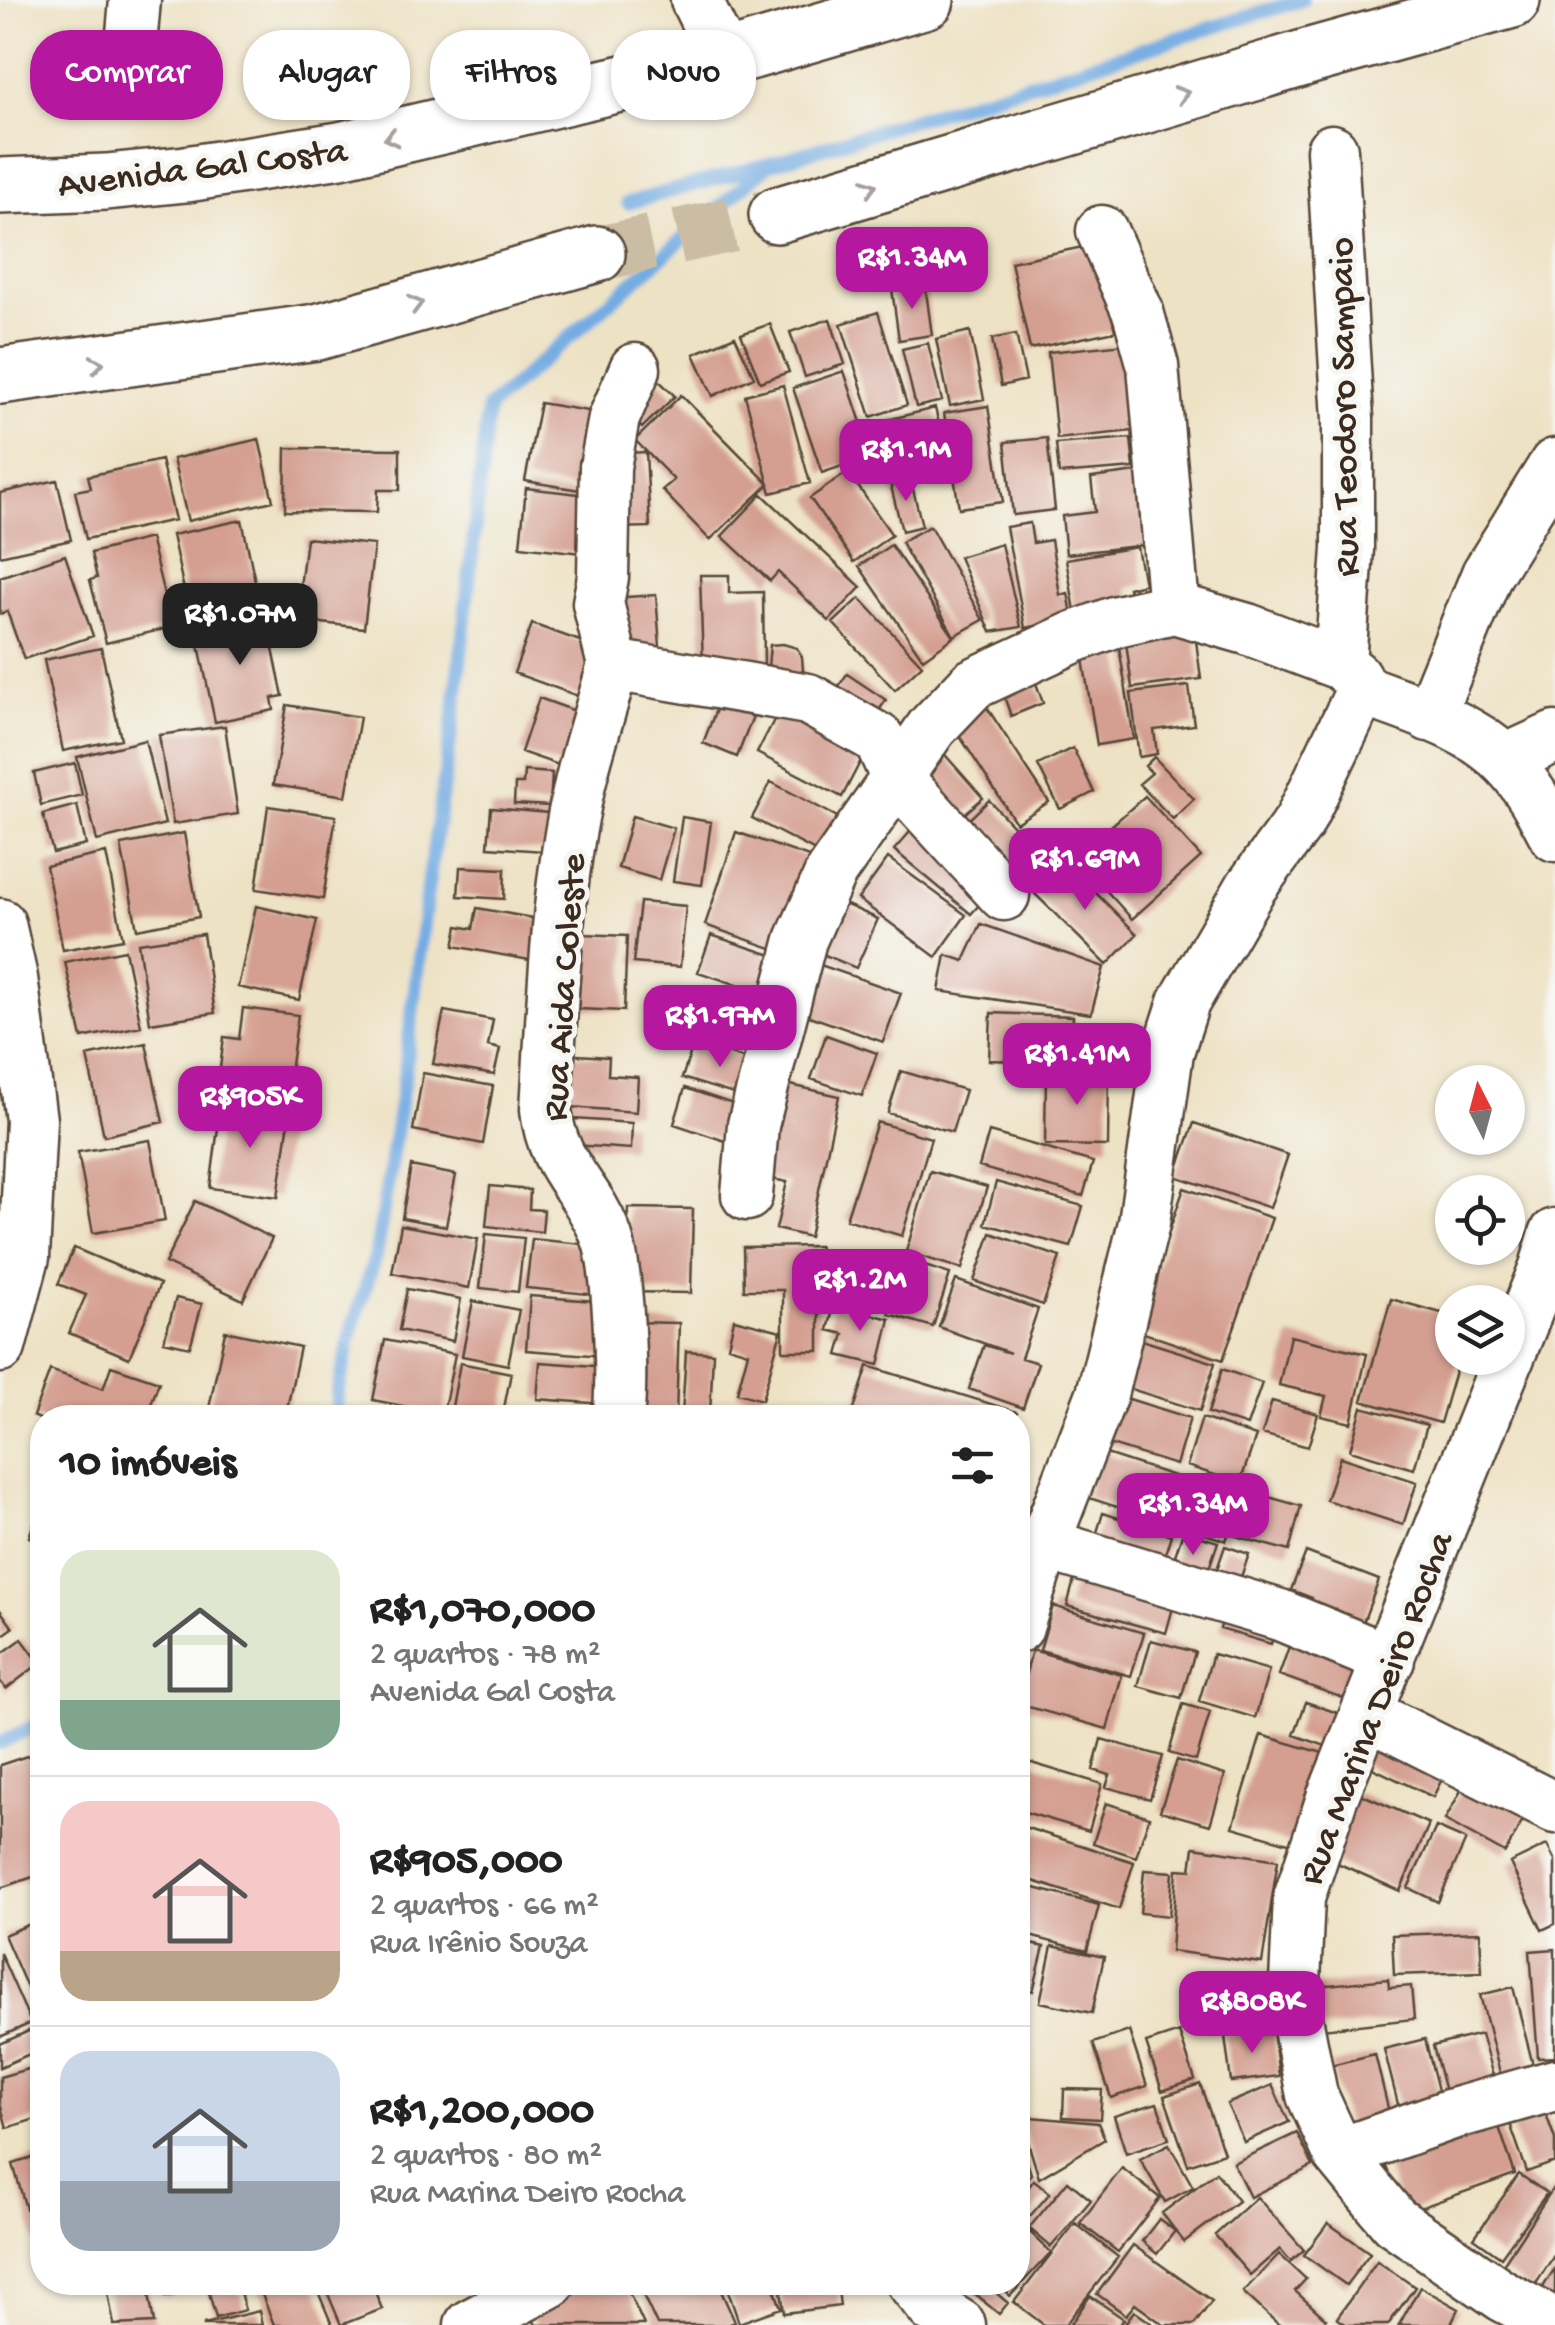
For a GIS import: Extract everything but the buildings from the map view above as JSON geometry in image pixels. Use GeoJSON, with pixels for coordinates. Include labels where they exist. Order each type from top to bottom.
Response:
{"type":"FeatureCollection","features":[{"type":"Feature","properties":{"kind":"main road","name":"Avenida Gal Costa"},"geometry":{"type":"LineString","coordinates":[[756,50],[926,0]]}},
{"type":"Feature","properties":{"kind":"main road"},"geometry":{"type":"LineString","coordinates":[[777,215],[1314,54],[1512,0]]}},
{"type":"Feature","properties":{"kind":"main road","name":"Avenida Gal Costa"},"geometry":{"type":"LineString","coordinates":[[0,186],[122,181],[340,150],[611,86]]}},
{"type":"Feature","properties":{"kind":"main road"},"geometry":{"type":"LineString","coordinates":[[0,376],[317,332],[597,254]]}},
{"type":"Feature","properties":{"kind":"street"},"geometry":{"type":"LineString","coordinates":[[132,30],[135,0]]}},
{"type":"Feature","properties":{"kind":"street"},"geometry":{"type":"LineString","coordinates":[[696,0],[710,30]]}},
{"type":"Feature","properties":{"kind":"street","name":"Rua Teodoro Sampaio"},"geometry":{"type":"LineString","coordinates":[[1332,150],[1348,419],[1351,677]]}},
{"type":"Feature","properties":{"kind":"street"},"geometry":{"type":"LineString","coordinates":[[1102,231],[1138,312],[1153,366],[1174,608]]}},
{"type":"Feature","properties":{"kind":"street"},"geometry":{"type":"LineString","coordinates":[[634,369],[614,418],[605,466],[603,577],[598,603],[613,664],[808,699],[879,739],[896,777],[1004,894]]}},
{"type":"Feature","properties":{"kind":"street"},"geometry":{"type":"LineString","coordinates":[[1430,716],[1487,574],[1555,464]]}},
{"type":"Feature","properties":{"kind":"street"},"geometry":{"type":"LineString","coordinates":[[747,1195],[753,1125],[801,940],[831,872],[955,700],[991,673],[1117,621],[1174,608],[1247,629],[1472,737],[1505,760],[1534,796],[1555,836]]}},
{"type":"Feature","properties":{"kind":"street","name":"Rua Aida Coleste"},"geometry":{"type":"LineString","coordinates":[[613,664],[583,770],[570,844],[555,962],[546,1109],[558,1158],[605,1231],[610,1249],[618,1405]]}},
{"type":"Feature","properties":{"kind":"street"},"geometry":{"type":"LineString","coordinates":[[1030,1589],[1102,1394],[1144,1223],[1168,1052],[1184,1002],[1251,887],[1300,822],[1351,677]]}},
{"type":"Feature","properties":{"kind":"street"},"geometry":{"type":"LineString","coordinates":[[1505,760],[1555,738]]}},
{"type":"Feature","properties":{"kind":"street"},"geometry":{"type":"LineString","coordinates":[[0,924],[12,978],[31,1120],[24,1258],[0,1347]]}},
{"type":"Feature","properties":{"kind":"street","name":"Rua Marina Deiro Rocha"},"geometry":{"type":"LineString","coordinates":[[1555,1234],[1332,1798],[1299,1898],[1294,2003],[1312,2095],[1338,2154],[1394,2221],[1503,2296],[1555,2324]]}},
{"type":"Feature","properties":{"kind":"street"},"geometry":{"type":"LineString","coordinates":[[1044,1544],[1280,1615],[1389,1660]]}},
{"type":"Feature","properties":{"kind":"street"},"geometry":{"type":"LineString","coordinates":[[1367,1714],[1555,1808]]}},
{"type":"Feature","properties":{"kind":"street"},"geometry":{"type":"LineString","coordinates":[[1338,2154],[1449,2115],[1555,2085]]}},
{"type":"Feature","properties":{"kind":"street"},"geometry":{"type":"LineString","coordinates":[[470,2325],[526,2295]]}},
{"type":"Feature","properties":{"kind":"street"},"geometry":{"type":"LineString","coordinates":[[922,2295],[932,2308],[960,2325]]}},
{"type":"Feature","properties":{"kind":"waterway"},"geometry":{"type":"LineString","coordinates":[[628,203],[769,164],[1302,0]]}},
{"type":"Feature","properties":{"kind":"waterway"},"geometry":{"type":"LineString","coordinates":[[337,1405],[353,1327],[376,1254],[404,1079],[455,708],[488,408],[769,164]]}},
{"type":"Feature","properties":{"kind":"waterway"},"geometry":{"type":"LineString","coordinates":[[0,1743],[30,1728]]}},
{"type":"Feature","properties":{"kind":"tunnel"},"geometry":{"type":"LineString","coordinates":[[597,254],[777,215]]}}]}
